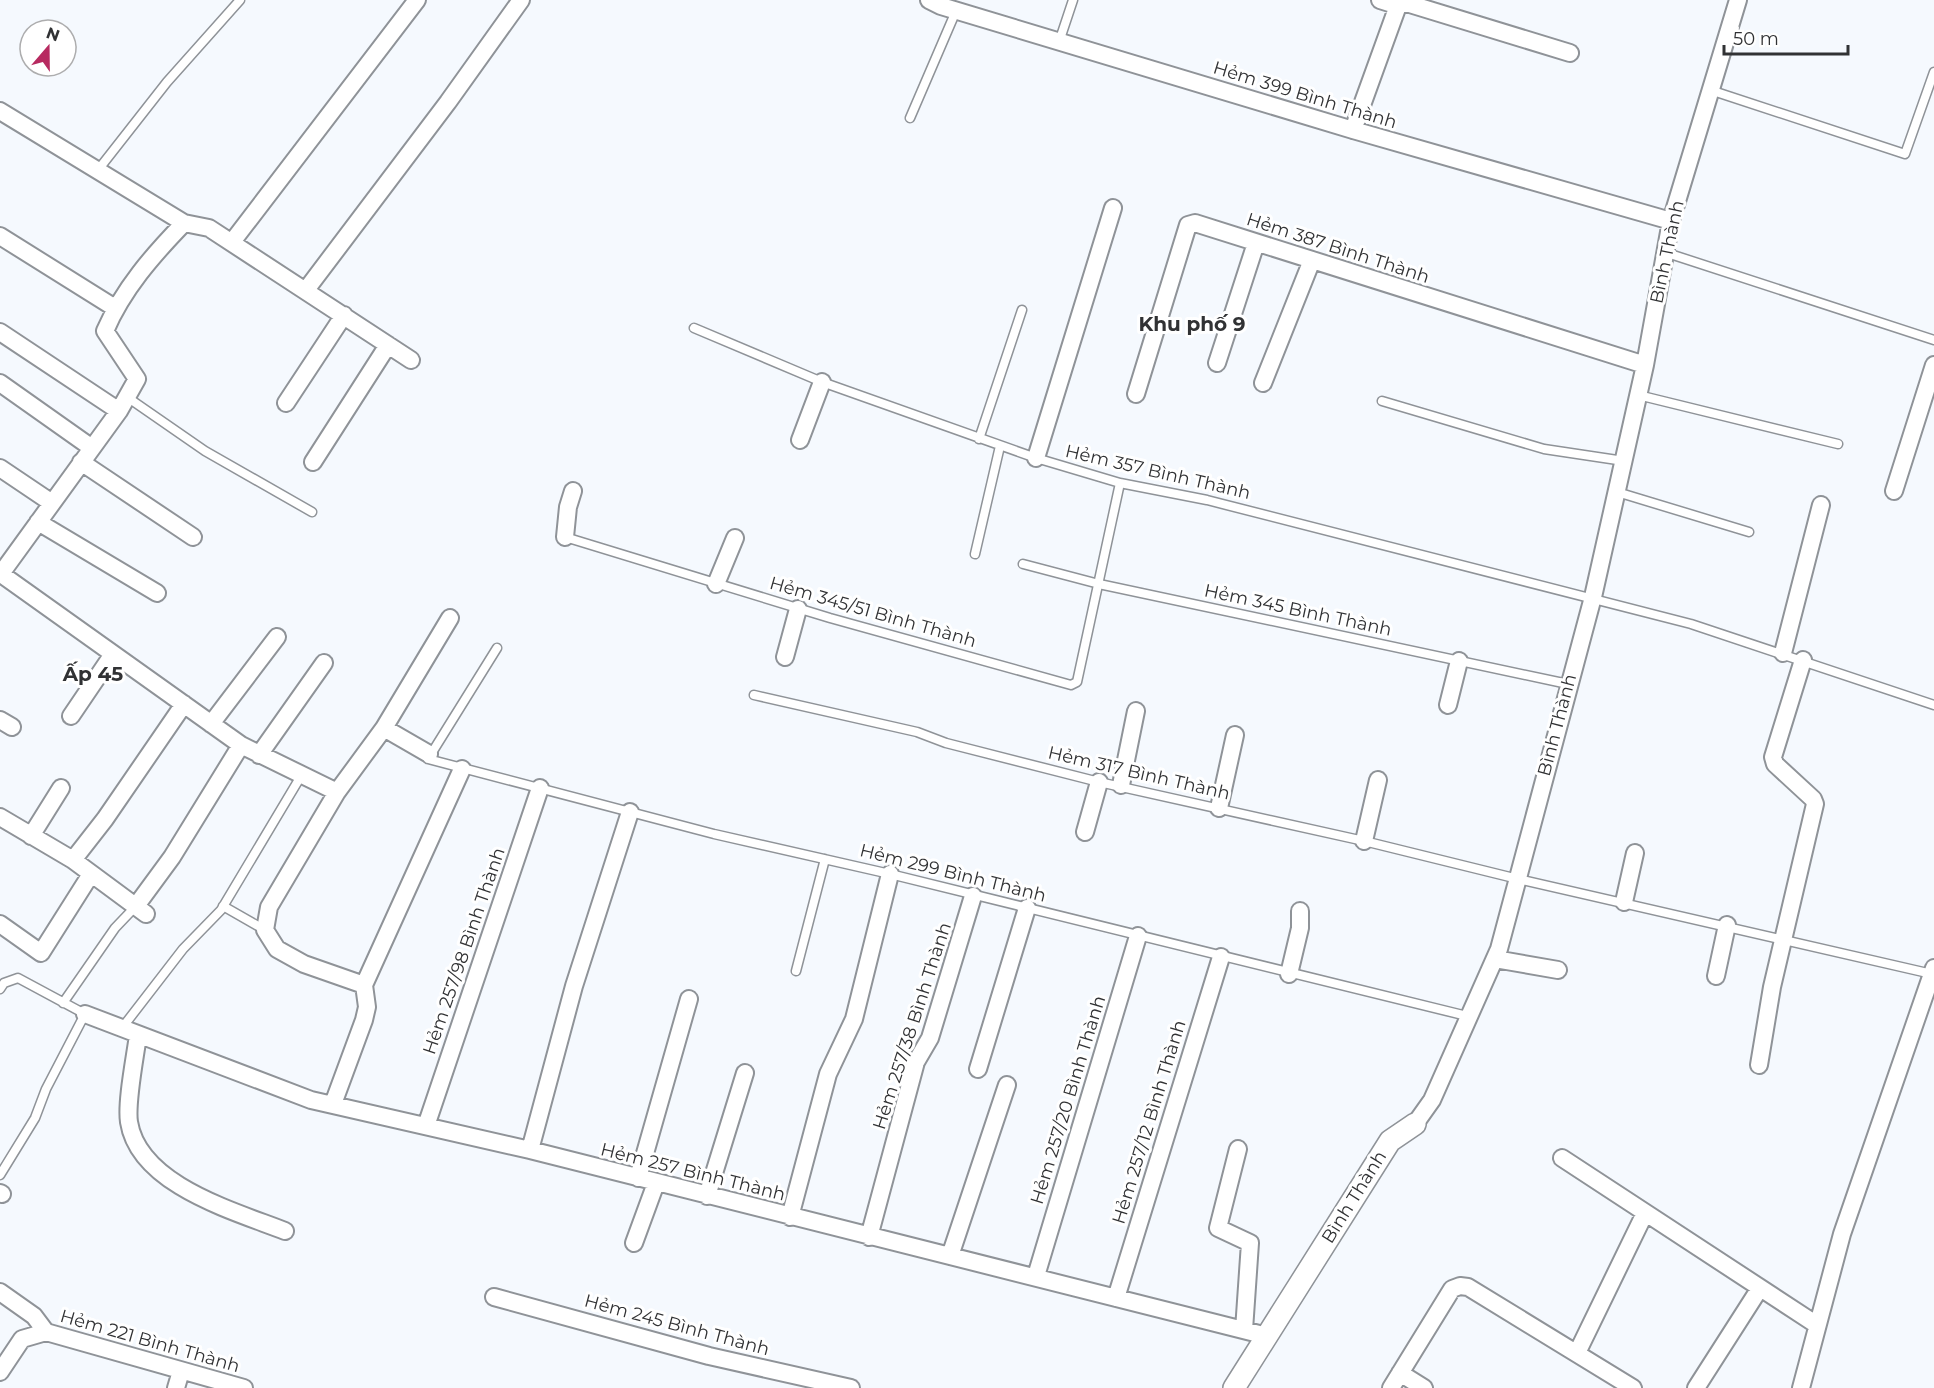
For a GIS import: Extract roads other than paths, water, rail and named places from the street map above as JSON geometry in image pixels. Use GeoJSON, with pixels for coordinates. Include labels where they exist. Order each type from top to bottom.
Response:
{"type":"FeatureCollection","features":[{"type":"Feature","properties":{"kind":"street"},"geometry":{"type":"LineString","coordinates":[[232,242],[417,0]]}},
{"type":"Feature","properties":{"kind":"street"},"geometry":{"type":"LineString","coordinates":[[306,290],[448,102],[521,0]]}},
{"type":"Feature","properties":{"kind":"street","name":"Hẻm 399 Bình Thành"},"geometry":{"type":"LineString","coordinates":[[929,0],[956,11],[1353,130],[1671,221]]}},
{"type":"Feature","properties":{"kind":"street"},"geometry":{"type":"LineString","coordinates":[[1380,0],[1400,2],[1570,53]]}},
{"type":"Feature","properties":{"kind":"street","name":"Bình Thành"},"geometry":{"type":"LineString","coordinates":[[1234,1388],[1390,1141],[1414,1124],[1432,1100],[1471,1017],[1495,958],[1593,597],[1638,395],[1671,221],[1738,0]]}},
{"type":"Feature","properties":{"kind":"street"},"geometry":{"type":"LineString","coordinates":[[1353,130],[1400,2]]}},
{"type":"Feature","properties":{"kind":"street"},"geometry":{"type":"LineString","coordinates":[[0,111],[184,223],[209,228],[411,360]]}},
{"type":"Feature","properties":{"kind":"street"},"geometry":{"type":"LineString","coordinates":[[1036,458],[1113,208]]}},
{"type":"Feature","properties":{"kind":"street"},"geometry":{"type":"LineString","coordinates":[[184,223],[153,256],[115,308],[105,331],[137,379],[123,404],[92,448],[2,567],[113,654],[241,745],[337,792]]}},
{"type":"Feature","properties":{"kind":"street","name":"Hẻm 387 Bình Thành"},"geometry":{"type":"LineString","coordinates":[[1136,394],[1188,225],[1195,223],[1644,365]]}},
{"type":"Feature","properties":{"kind":"street"},"geometry":{"type":"LineString","coordinates":[[0,236],[115,308]]}},
{"type":"Feature","properties":{"kind":"street"},"geometry":{"type":"LineString","coordinates":[[1217,363],[1256,243]]}},
{"type":"Feature","properties":{"kind":"street"},"geometry":{"type":"LineString","coordinates":[[1263,383],[1312,261]]}},
{"type":"Feature","properties":{"kind":"street"},"geometry":{"type":"LineString","coordinates":[[286,403],[344,315]]}},
{"type":"Feature","properties":{"kind":"street"},"geometry":{"type":"LineString","coordinates":[[0,332],[123,404]]}},
{"type":"Feature","properties":{"kind":"street"},"geometry":{"type":"LineString","coordinates":[[313,462],[388,345]]}},
{"type":"Feature","properties":{"kind":"street"},"geometry":{"type":"LineString","coordinates":[[1894,491],[1934,365]]}},
{"type":"Feature","properties":{"kind":"street"},"geometry":{"type":"LineString","coordinates":[[800,440],[822,382]]}},
{"type":"Feature","properties":{"kind":"street"},"geometry":{"type":"LineString","coordinates":[[0,383],[92,448]]}},
{"type":"Feature","properties":{"kind":"street"},"geometry":{"type":"LineString","coordinates":[[81,462],[193,537]]}},
{"type":"Feature","properties":{"kind":"street"},"geometry":{"type":"LineString","coordinates":[[0,468],[52,503]]}},
{"type":"Feature","properties":{"kind":"street"},"geometry":{"type":"LineString","coordinates":[[565,537],[568,507],[573,490]]}},
{"type":"Feature","properties":{"kind":"street"},"geometry":{"type":"LineString","coordinates":[[1783,653],[1821,505]]}},
{"type":"Feature","properties":{"kind":"street"},"geometry":{"type":"LineString","coordinates":[[38,522],[157,593]]}},
{"type":"Feature","properties":{"kind":"street"},"geometry":{"type":"LineString","coordinates":[[716,584],[735,538]]}},
{"type":"Feature","properties":{"kind":"street"},"geometry":{"type":"LineString","coordinates":[[785,657],[798,609]]}},
{"type":"Feature","properties":{"kind":"street"},"geometry":{"type":"LineString","coordinates":[[364,985],[304,964],[277,950],[265,930],[268,907],[337,792],[384,728],[450,618]]}},
{"type":"Feature","properties":{"kind":"street"},"geometry":{"type":"LineString","coordinates":[[212,724],[277,638]]}},
{"type":"Feature","properties":{"kind":"street"},"geometry":{"type":"LineString","coordinates":[[71,716],[113,654]]}},
{"type":"Feature","properties":{"kind":"street"},"geometry":{"type":"LineString","coordinates":[[1758,1065],[1783,939],[1815,804],[1813,799],[1775,764],[1773,757],[1803,660]]}},
{"type":"Feature","properties":{"kind":"street"},"geometry":{"type":"LineString","coordinates":[[1448,705],[1459,661]]}},
{"type":"Feature","properties":{"kind":"street"},"geometry":{"type":"LineString","coordinates":[[259,755],[324,663]]}},
{"type":"Feature","properties":{"kind":"street"},"geometry":{"type":"LineString","coordinates":[[72,860],[105,819],[184,704]]}},
{"type":"Feature","properties":{"kind":"street"},"geometry":{"type":"LineString","coordinates":[[1121,785],[1136,711]]}},
{"type":"Feature","properties":{"kind":"street"},"geometry":{"type":"LineString","coordinates":[[384,728],[429,756]]}},
{"type":"Feature","properties":{"kind":"street"},"geometry":{"type":"LineString","coordinates":[[1219,808],[1235,735]]}},
{"type":"Feature","properties":{"kind":"street"},"geometry":{"type":"LineString","coordinates":[[0,817],[72,860],[141,910],[241,745]]}},
{"type":"Feature","properties":{"kind":"street"},"geometry":{"type":"LineString","coordinates":[[333,1104],[364,1020],[367,1007],[364,985],[462,769]]}},
{"type":"Feature","properties":{"kind":"street"},"geometry":{"type":"LineString","coordinates":[[1364,841],[1378,780]]}},
{"type":"Feature","properties":{"kind":"street"},"geometry":{"type":"LineString","coordinates":[[1085,832],[1099,782]]}},
{"type":"Feature","properties":{"kind":"street"},"geometry":{"type":"LineString","coordinates":[[31,836],[61,788]]}},
{"type":"Feature","properties":{"kind":"street","name":"Hẻm 257/98 Bình Thành"},"geometry":{"type":"LineString","coordinates":[[426,1126],[540,788]]}},
{"type":"Feature","properties":{"kind":"street"},"geometry":{"type":"LineString","coordinates":[[530,1150],[574,986],[630,812]]}},
{"type":"Feature","properties":{"kind":"street"},"geometry":{"type":"LineString","coordinates":[[1624,902],[1635,853]]}},
{"type":"Feature","properties":{"kind":"street"},"geometry":{"type":"LineString","coordinates":[[0,924],[41,953],[91,874]]}},
{"type":"Feature","properties":{"kind":"street"},"geometry":{"type":"LineString","coordinates":[[790,1217],[828,1074],[854,1018],[890,874]]}},
{"type":"Feature","properties":{"kind":"street","name":"Hẻm 257/38 Bình Thành"},"geometry":{"type":"LineString","coordinates":[[869,1237],[916,1062],[930,1038],[973,896]]}},
{"type":"Feature","properties":{"kind":"street"},"geometry":{"type":"LineString","coordinates":[[978,1069],[1027,908]]}},
{"type":"Feature","properties":{"kind":"street"},"geometry":{"type":"LineString","coordinates":[[1289,974],[1298,936],[1300,911]]}},
{"type":"Feature","properties":{"kind":"street"},"geometry":{"type":"LineString","coordinates":[[1716,975],[1727,925]]}},
{"type":"Feature","properties":{"kind":"street","name":"Hẻm 257/20 Bình Thành"},"geometry":{"type":"LineString","coordinates":[[1036,1276],[1138,936]]}},
{"type":"Feature","properties":{"kind":"street","name":"Hẻm 257/12 Bình Thành"},"geometry":{"type":"LineString","coordinates":[[1116,1298],[1221,957]]}},
{"type":"Feature","properties":{"kind":"street"},"geometry":{"type":"LineString","coordinates":[[1495,958],[1558,970]]}},
{"type":"Feature","properties":{"kind":"street"},"geometry":{"type":"LineString","coordinates":[[1801,1388],[1851,1206],[1933,972]]}},
{"type":"Feature","properties":{"kind":"street"},"geometry":{"type":"LineString","coordinates":[[638,1178],[689,999]]}},
{"type":"Feature","properties":{"kind":"street","name":"Hẻm 257 Bình Thành"},"geometry":{"type":"LineString","coordinates":[[85,1014],[311,1100],[530,1150],[1267,1336]]}},
{"type":"Feature","properties":{"kind":"street"},"geometry":{"type":"LineString","coordinates":[[138,1035],[128,1120],[133,1139],[149,1163],[169,1180],[219,1205],[285,1231]]}},
{"type":"Feature","properties":{"kind":"street"},"geometry":{"type":"LineString","coordinates":[[707,1196],[745,1072]]}},
{"type":"Feature","properties":{"kind":"street"},"geometry":{"type":"LineString","coordinates":[[950,1256],[1007,1085]]}},
{"type":"Feature","properties":{"kind":"street"},"geometry":{"type":"LineString","coordinates":[[1238,1149],[1218,1228],[1250,1243],[1244,1330]]}},
{"type":"Feature","properties":{"kind":"street"},"geometry":{"type":"LineString","coordinates":[[1562,1158],[1817,1325]]}},
{"type":"Feature","properties":{"kind":"street"},"geometry":{"type":"LineString","coordinates":[[634,1243],[656,1183]]}},
{"type":"Feature","properties":{"kind":"street"},"geometry":{"type":"LineString","coordinates":[[1577,1353],[1645,1213]]}},
{"type":"Feature","properties":{"kind":"street"},"geometry":{"type":"LineString","coordinates":[[1391,1388],[1452,1289],[1460,1286],[1468,1287],[1634,1388]]}},
{"type":"Feature","properties":{"kind":"street"},"geometry":{"type":"LineString","coordinates":[[1696,1388],[1760,1288]]}},
{"type":"Feature","properties":{"kind":"street"},"geometry":{"type":"LineString","coordinates":[[0,1292],[34,1316],[46,1332],[22,1339],[0,1372]]}},
{"type":"Feature","properties":{"kind":"street","name":"Hẻm 245 Bình Thành"},"geometry":{"type":"LineString","coordinates":[[494,1297],[709,1356],[851,1388]]}},
{"type":"Feature","properties":{"kind":"street","name":"Hẻm 221 Bình Thành"},"geometry":{"type":"LineString","coordinates":[[46,1332],[244,1388]]}},
{"type":"Feature","properties":{"kind":"street"},"geometry":{"type":"LineString","coordinates":[[176,1388],[182,1371]]}},
{"type":"Feature","properties":{"kind":"street"},"geometry":{"type":"LineString","coordinates":[[1400,1373],[1424,1388]]}},
{"type":"Feature","properties":{"kind":"lane"},"geometry":{"type":"LineString","coordinates":[[98,170],[167,82],[240,0]]}},
{"type":"Feature","properties":{"kind":"lane"},"geometry":{"type":"LineString","coordinates":[[1059,42],[1073,0]]}},
{"type":"Feature","properties":{"kind":"lane"},"geometry":{"type":"LineString","coordinates":[[910,118],[956,11]]}},
{"type":"Feature","properties":{"kind":"lane"},"geometry":{"type":"LineString","coordinates":[[1709,90],[1905,154],[1934,72]]}},
{"type":"Feature","properties":{"kind":"lane"},"geometry":{"type":"LineString","coordinates":[[1664,252],[1934,340]]}},
{"type":"Feature","properties":{"kind":"lane"},"geometry":{"type":"LineString","coordinates":[[979,439],[1022,310]]}},
{"type":"Feature","properties":{"kind":"lane","name":"Hẻm 357 Bình Thành"},"geometry":{"type":"LineString","coordinates":[[694,328],[822,382],[1036,458],[1120,483],[1208,500],[1593,597],[1691,624],[1783,653],[1934,705]]}},
{"type":"Feature","properties":{"kind":"lane"},"geometry":{"type":"LineString","coordinates":[[1638,395],[1838,444]]}},
{"type":"Feature","properties":{"kind":"lane"},"geometry":{"type":"LineString","coordinates":[[1382,400],[1544,449],[1624,461]]}},
{"type":"Feature","properties":{"kind":"lane"},"geometry":{"type":"LineString","coordinates":[[123,404],[312,512]]}},
{"type":"Feature","properties":{"kind":"lane"},"geometry":{"type":"LineString","coordinates":[[975,555],[1000,446]]}},
{"type":"Feature","properties":{"kind":"lane"},"geometry":{"type":"LineString","coordinates":[[1099,584],[1120,483]]}},
{"type":"Feature","properties":{"kind":"lane"},"geometry":{"type":"LineString","coordinates":[[1617,492],[1749,532]]}},
{"type":"Feature","properties":{"kind":"lane","name":"Hẻm 345/51 Bình Thành"},"geometry":{"type":"LineString","coordinates":[[565,537],[798,609],[1071,685],[1077,682],[1099,584]]}},
{"type":"Feature","properties":{"kind":"lane","name":"Hẻm 345 Bình Thành"},"geometry":{"type":"LineString","coordinates":[[1023,564],[1099,584],[1568,684]]}},
{"type":"Feature","properties":{"kind":"lane"},"geometry":{"type":"LineString","coordinates":[[429,756],[497,648]]}},
{"type":"Feature","properties":{"kind":"lane","name":"Hẻm 317 Bình Thành"},"geometry":{"type":"LineString","coordinates":[[754,695],[917,732],[946,743],[1099,782],[1121,785],[1518,879],[1933,972]]}},
{"type":"Feature","properties":{"kind":"lane","name":"Hẻm 299 Bình Thành"},"geometry":{"type":"LineString","coordinates":[[429,756],[462,769],[630,812],[1471,1017]]}},
{"type":"Feature","properties":{"kind":"lane"},"geometry":{"type":"LineString","coordinates":[[122,1029],[183,949],[205,930],[223,906],[301,776]]}},
{"type":"Feature","properties":{"kind":"lane"},"geometry":{"type":"LineString","coordinates":[[796,971],[825,859]]}},
{"type":"Feature","properties":{"kind":"lane"},"geometry":{"type":"LineString","coordinates":[[223,906],[265,930]]}},
{"type":"Feature","properties":{"kind":"lane"},"geometry":{"type":"LineString","coordinates":[[63,1003],[115,928],[141,910]]}},
{"type":"Feature","properties":{"kind":"lane"},"geometry":{"type":"LineString","coordinates":[[0,988],[4,983],[18,978],[85,1014],[46,1089],[36,1118],[0,1175]]}},
{"type":"Feature","properties":{"kind":"district","name":"Khu phố 9"},"geometry":{"type":"Point","coordinates":[1192,324]}},
{"type":"Feature","properties":{"kind":"district","name":"Ấp 45"},"geometry":{"type":"Point","coordinates":[93,674]}}]}
